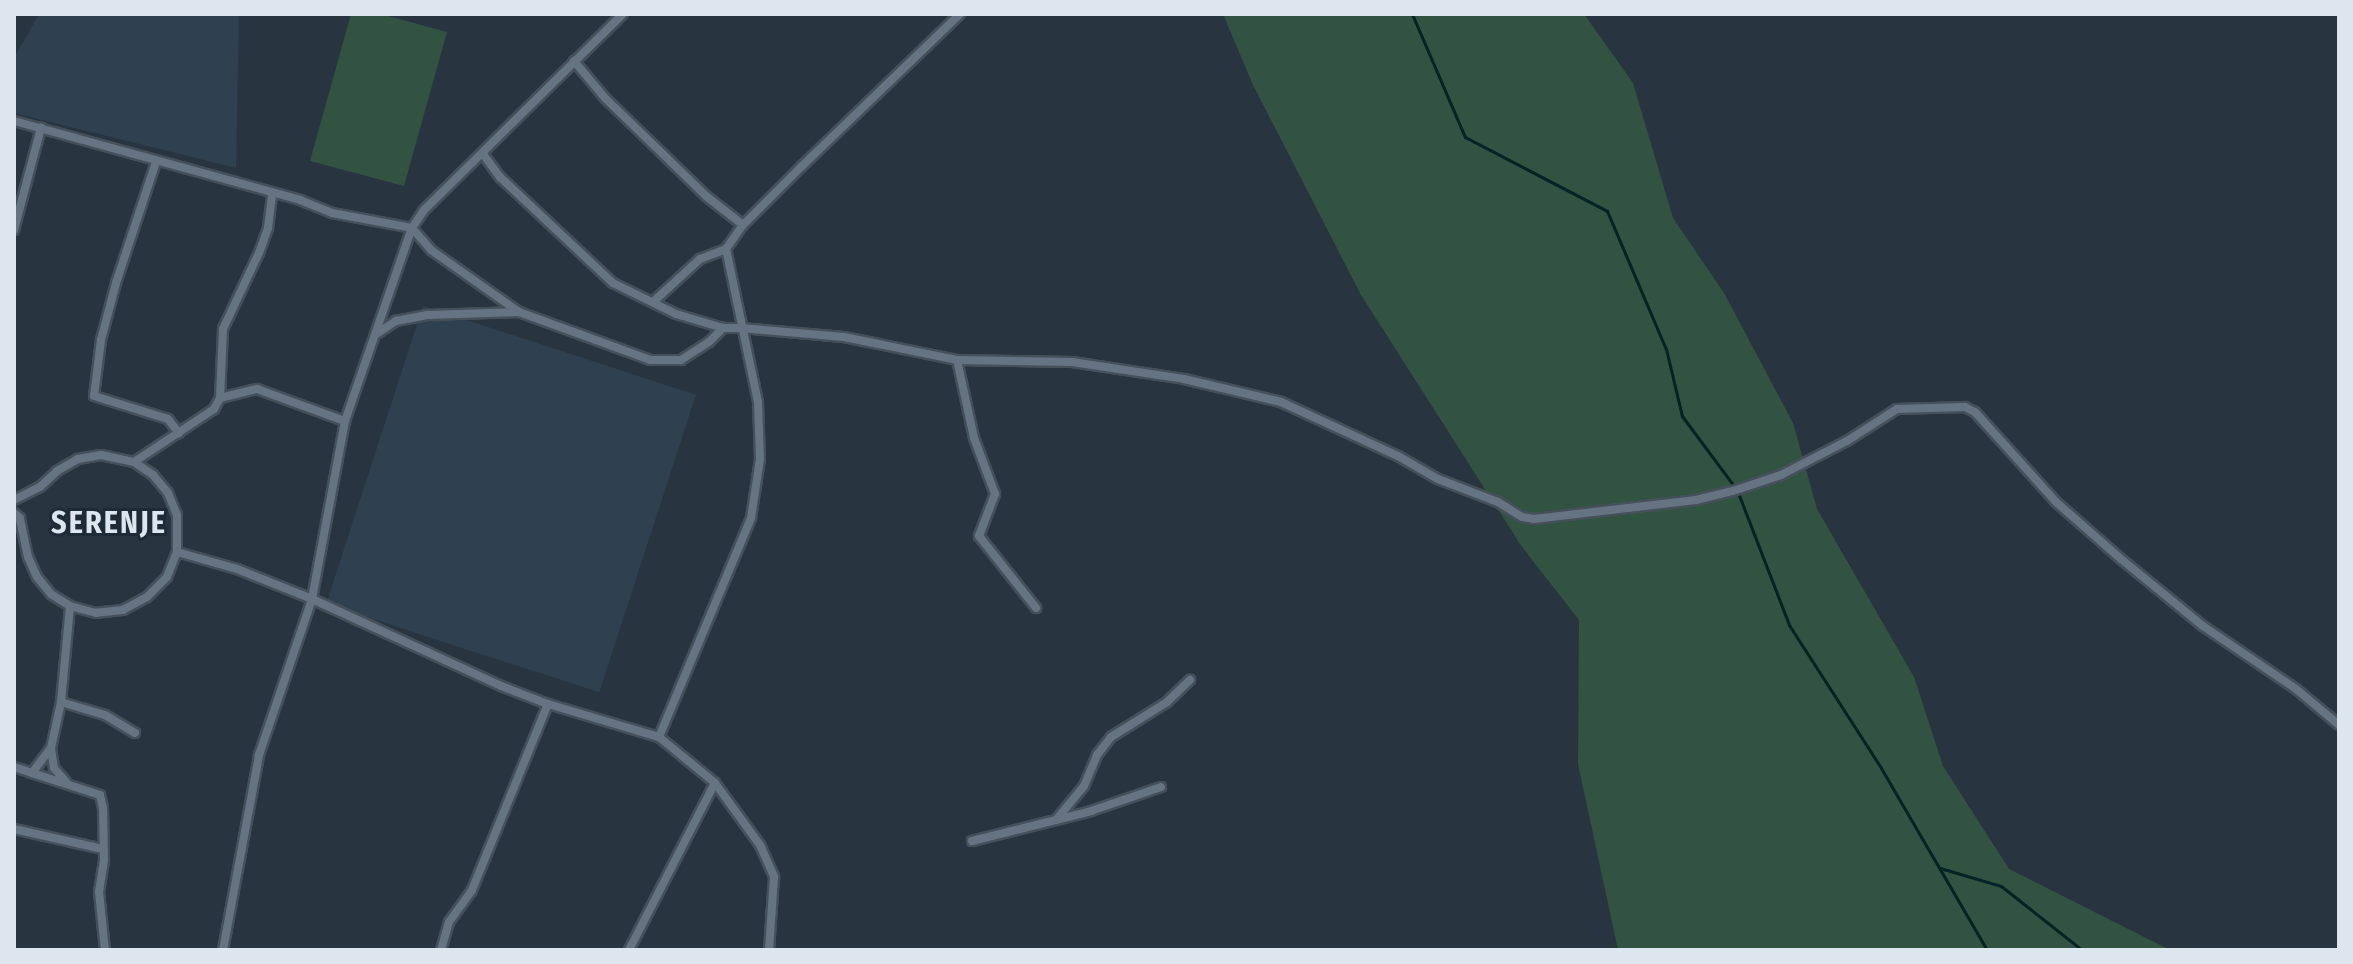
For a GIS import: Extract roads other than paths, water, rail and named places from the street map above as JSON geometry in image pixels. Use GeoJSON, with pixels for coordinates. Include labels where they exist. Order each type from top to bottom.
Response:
{"type":"FeatureCollection","features":[{"type":"Feature","properties":{"kind":"street"},"geometry":{"type":"LineString","coordinates":[[223,950],[259,755],[312,599],[345,421],[412,228],[424,210],[623,14]]}},
{"type":"Feature","properties":{"kind":"street"},"geometry":{"type":"LineString","coordinates":[[653,302],[700,259],[726,249],[743,225],[960,14]]}},
{"type":"Feature","properties":{"kind":"street"},"geometry":{"type":"LineString","coordinates":[[574,61],[605,98],[706,196],[743,225]]}},
{"type":"Feature","properties":{"kind":"street"},"geometry":{"type":"LineString","coordinates":[[14,121],[272,193],[332,213],[412,228],[431,250],[519,312],[650,360],[681,360],[709,342],[723,328]]}},
{"type":"Feature","properties":{"kind":"street"},"geometry":{"type":"LineString","coordinates":[[14,230],[41,128]]}},
{"type":"Feature","properties":{"kind":"street"},"geometry":{"type":"LineString","coordinates":[[483,154],[511,188],[613,283],[676,314],[723,328],[844,337],[957,360],[1072,362],[1184,379],[1266,396],[1398,456],[1438,479],[1498,502],[1522,517],[1534,519],[1696,500],[1733,491],[1781,475],[1847,441],[1897,409],[1965,407],[1975,412],[2056,502],[2121,559],[2203,626],[2296,689],[2339,725]]}},
{"type":"Feature","properties":{"kind":"street"},"geometry":{"type":"LineString","coordinates":[[156,162],[112,298],[99,353],[94,396],[168,419],[179,433]]}},
{"type":"Feature","properties":{"kind":"street"},"geometry":{"type":"LineString","coordinates":[[134,462],[214,409],[220,398],[223,329],[263,241],[272,193]]}},
{"type":"Feature","properties":{"kind":"street"},"geometry":{"type":"LineString","coordinates":[[659,737],[751,518],[760,459],[758,402],[726,249]]}},
{"type":"Feature","properties":{"kind":"street"},"geometry":{"type":"LineString","coordinates":[[378,333],[396,321],[428,315],[519,312]]}},
{"type":"Feature","properties":{"kind":"street"},"geometry":{"type":"LineString","coordinates":[[957,360],[974,438],[995,494],[979,536],[1036,608]]}},
{"type":"Feature","properties":{"kind":"street"},"geometry":{"type":"LineString","coordinates":[[220,398],[257,389],[345,421]]}},
{"type":"Feature","properties":{"kind":"street"},"geometry":{"type":"LineString","coordinates":[[14,500],[40,487],[57,471],[78,459],[101,455],[134,462],[153,475],[168,493],[177,515],[177,552],[167,577],[147,597],[123,610],[96,613],[70,606],[51,594],[37,577],[28,557],[20,518],[14,513]]}},
{"type":"Feature","properties":{"kind":"street"},"geometry":{"type":"LineString","coordinates":[[177,552],[237,569],[312,599],[548,704],[659,737],[715,783],[760,845],[774,877],[769,950]]}},
{"type":"Feature","properties":{"kind":"street"},"geometry":{"type":"LineString","coordinates":[[68,784],[54,768],[51,748],[61,702],[70,606]]}},
{"type":"Feature","properties":{"kind":"street"},"geometry":{"type":"LineString","coordinates":[[1056,820],[1084,786],[1097,755],[1111,737],[1167,702],[1190,680]]}},
{"type":"Feature","properties":{"kind":"street"},"geometry":{"type":"LineString","coordinates":[[61,702],[105,715],[135,733]]}},
{"type":"Feature","properties":{"kind":"street"},"geometry":{"type":"LineString","coordinates":[[441,950],[449,922],[472,890],[548,704]]}},
{"type":"Feature","properties":{"kind":"street"},"geometry":{"type":"LineString","coordinates":[[32,773],[51,748]]}},
{"type":"Feature","properties":{"kind":"street"},"geometry":{"type":"LineString","coordinates":[[14,767],[100,795],[103,849],[99,892],[105,950]]}},
{"type":"Feature","properties":{"kind":"street"},"geometry":{"type":"LineString","coordinates":[[629,950],[715,783]]}},
{"type":"Feature","properties":{"kind":"street"},"geometry":{"type":"LineString","coordinates":[[972,841],[1056,820],[1161,787]]}},
{"type":"Feature","properties":{"kind":"street"},"geometry":{"type":"LineString","coordinates":[[14,829],[103,849]]}},
{"type":"Feature","properties":{"kind":"waterway"},"geometry":{"type":"LineString","coordinates":[[1412,14],[1465,137],[1607,211],[1666,349],[1682,416],[1737,490],[1789,625],[1881,768],[1987,950]]}},
{"type":"Feature","properties":{"kind":"waterway"},"geometry":{"type":"LineString","coordinates":[[1940,868],[2001,886],[2082,950]]}},
{"type":"Feature","properties":{"kind":"district","name":"SERENJE"},"geometry":{"type":"Point","coordinates":[109,523]}}]}
